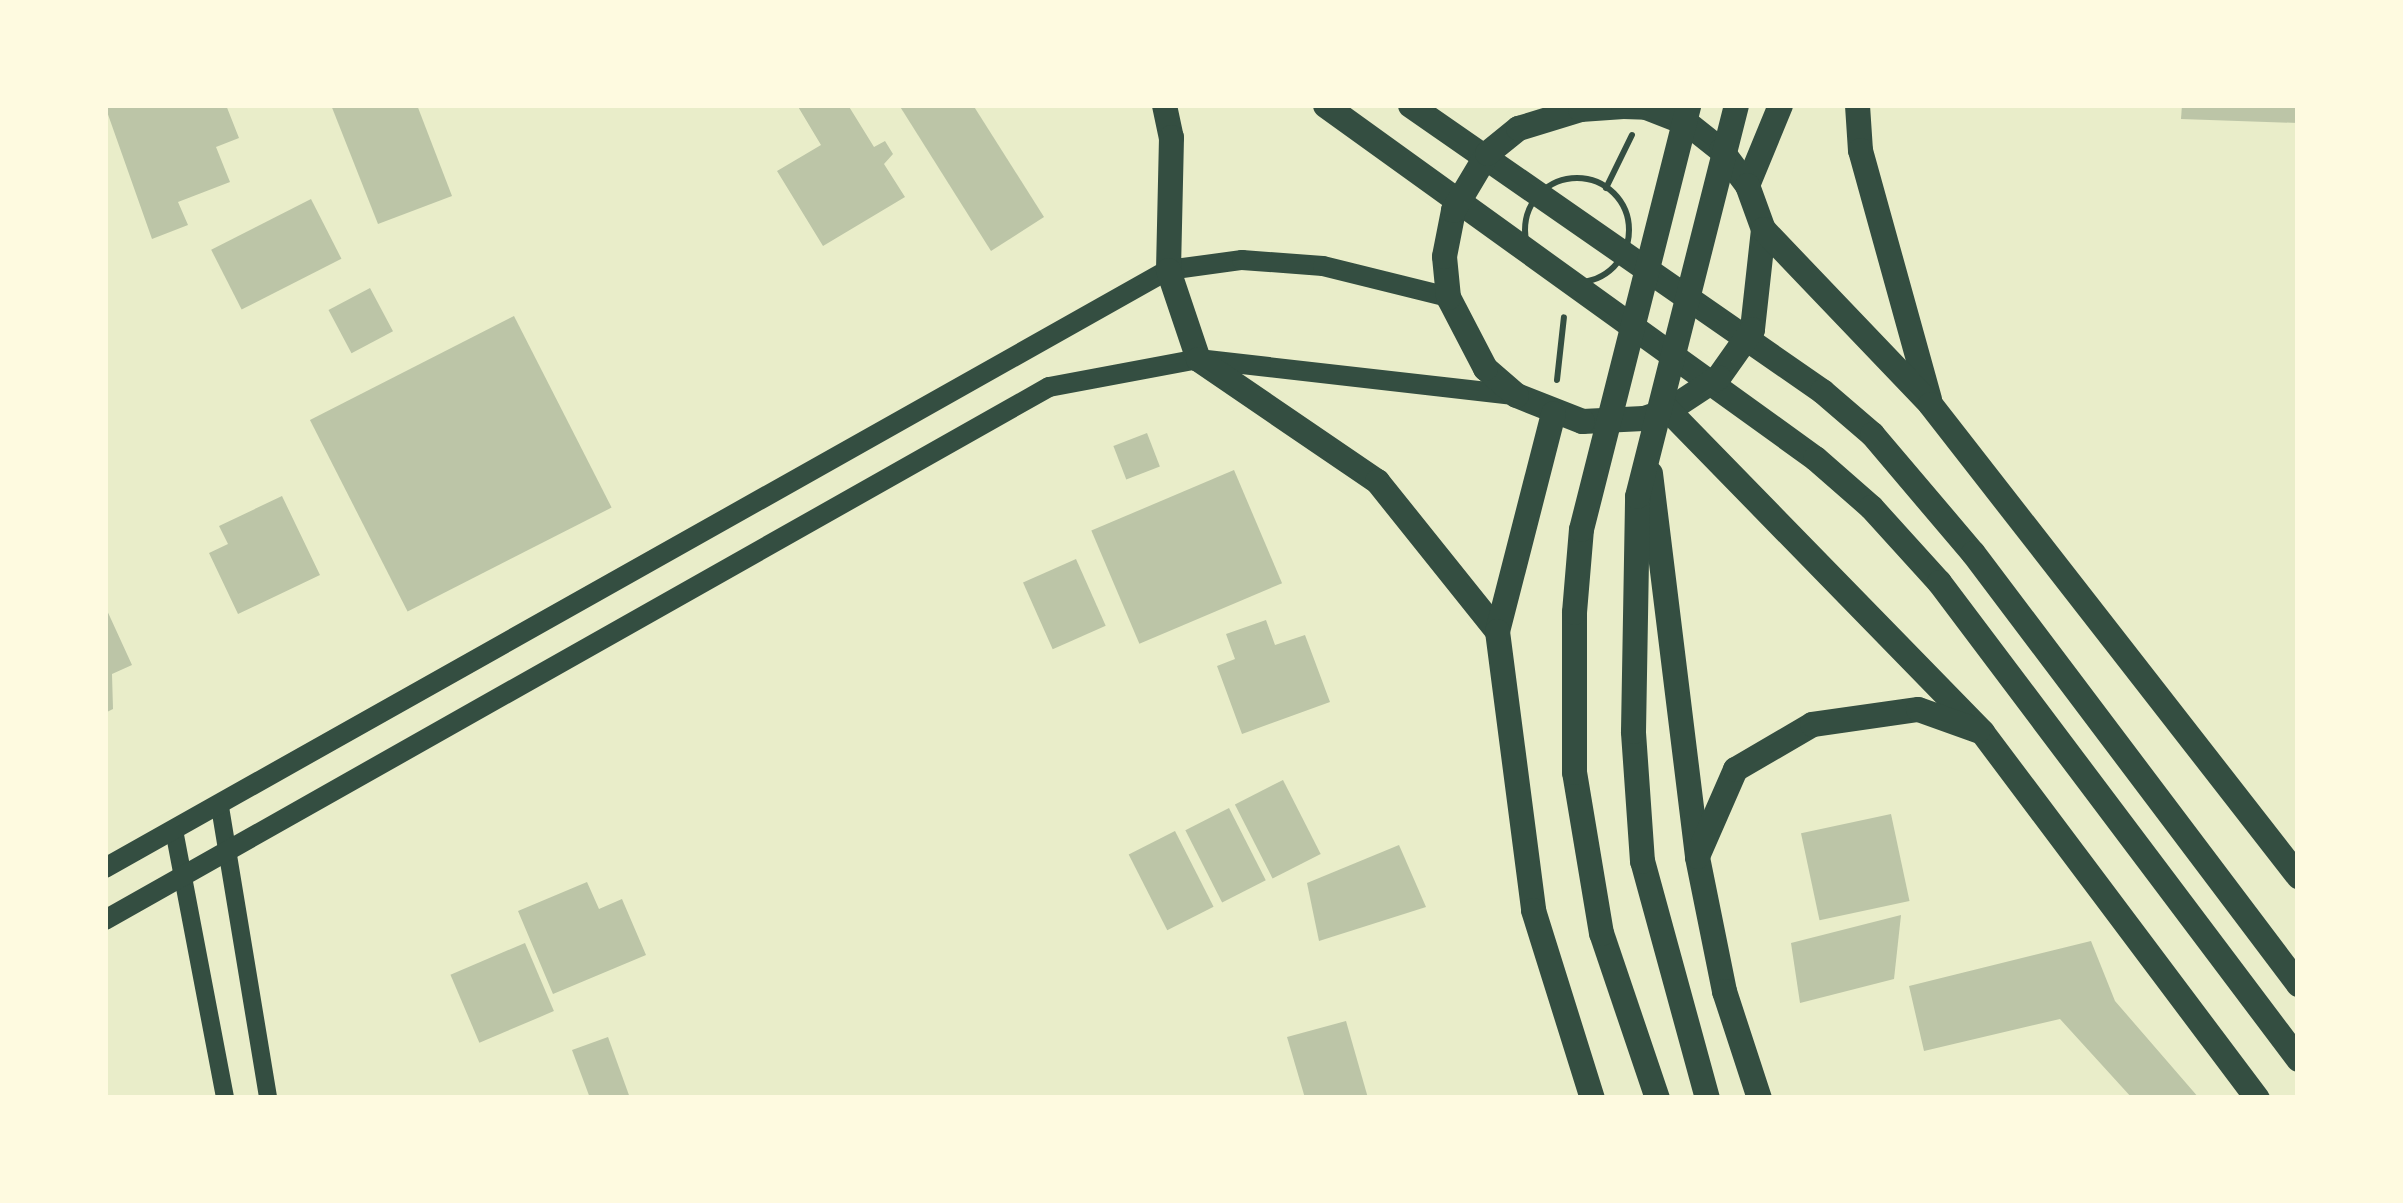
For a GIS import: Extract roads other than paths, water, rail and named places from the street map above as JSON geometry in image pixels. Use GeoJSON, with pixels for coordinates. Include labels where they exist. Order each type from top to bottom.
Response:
{"type":"FeatureCollection","features":[{"type":"Feature","properties":{"kind":"main road"},"geometry":{"type":"LineString","coordinates":[[1164,105],[1171,136],[1168,270],[1198,359],[1377,481],[1497,630]]}},
{"type":"Feature","properties":{"kind":"main road"},"geometry":{"type":"LineString","coordinates":[[1325,105],[1382,150],[1815,458],[1871,507],[1940,582],[2298,1059]]}},
{"type":"Feature","properties":{"kind":"main road"},"geometry":{"type":"LineString","coordinates":[[1410,105],[1822,391],[1872,434],[1973,553],[2298,984]]}},
{"type":"Feature","properties":{"kind":"main road"},"geometry":{"type":"LineString","coordinates":[[1657,1098],[1602,933],[1574,772],[1574,612],[1581,529],[1688,105]]}},
{"type":"Feature","properties":{"kind":"main road"},"geometry":{"type":"LineString","coordinates":[[1707,1098],[1642,861],[1633,731],[1637,496],[1736,105]]}},
{"type":"Feature","properties":{"kind":"main road"},"geometry":{"type":"LineString","coordinates":[[1747,185],[1780,105]]}},
{"type":"Feature","properties":{"kind":"main road"},"geometry":{"type":"LineString","coordinates":[[1857,105],[1860,150],[1930,404]]}},
{"type":"Feature","properties":{"kind":"main road"},"geometry":{"type":"LineString","coordinates":[[1763,228],[1752,329],[1718,377],[1668,410],[1643,418],[1582,421],[1516,396],[1485,368],[1448,296],[1446,242],[1462,189],[1486,153],[1528,112],[1631,106],[1710,141],[1747,185],[1763,228],[1930,404],[2298,876]]}},
{"type":"Feature","properties":{"kind":"main road"},"geometry":{"type":"LineString","coordinates":[[105,868],[220,807],[1168,270],[1242,260],[1323,266],[1448,296]]}},
{"type":"Feature","properties":{"kind":"main road"},"geometry":{"type":"LineString","coordinates":[[105,920],[229,854],[1049,387],[1198,359],[1516,396]]}},
{"type":"Feature","properties":{"kind":"main road"},"geometry":{"type":"LineString","coordinates":[[1668,410],[1982,732],[2257,1098]]}},
{"type":"Feature","properties":{"kind":"main road"},"geometry":{"type":"LineString","coordinates":[[1553,413],[1497,630],[1533,910],[1592,1098]]}},
{"type":"Feature","properties":{"kind":"main road"},"geometry":{"type":"LineString","coordinates":[[1643,418],[1697,857],[1724,991],[1759,1098]]}},
{"type":"Feature","properties":{"kind":"main road"},"geometry":{"type":"LineString","coordinates":[[1697,857],[1735,769],[1812,724],[1918,708],[1982,732]]}},
{"type":"Feature","properties":{"kind":"street"},"geometry":{"type":"LineString","coordinates":[[220,807],[268,1098]]}},
{"type":"Feature","properties":{"kind":"street"},"geometry":{"type":"LineString","coordinates":[[174,830],[225,1098]]}}]}
